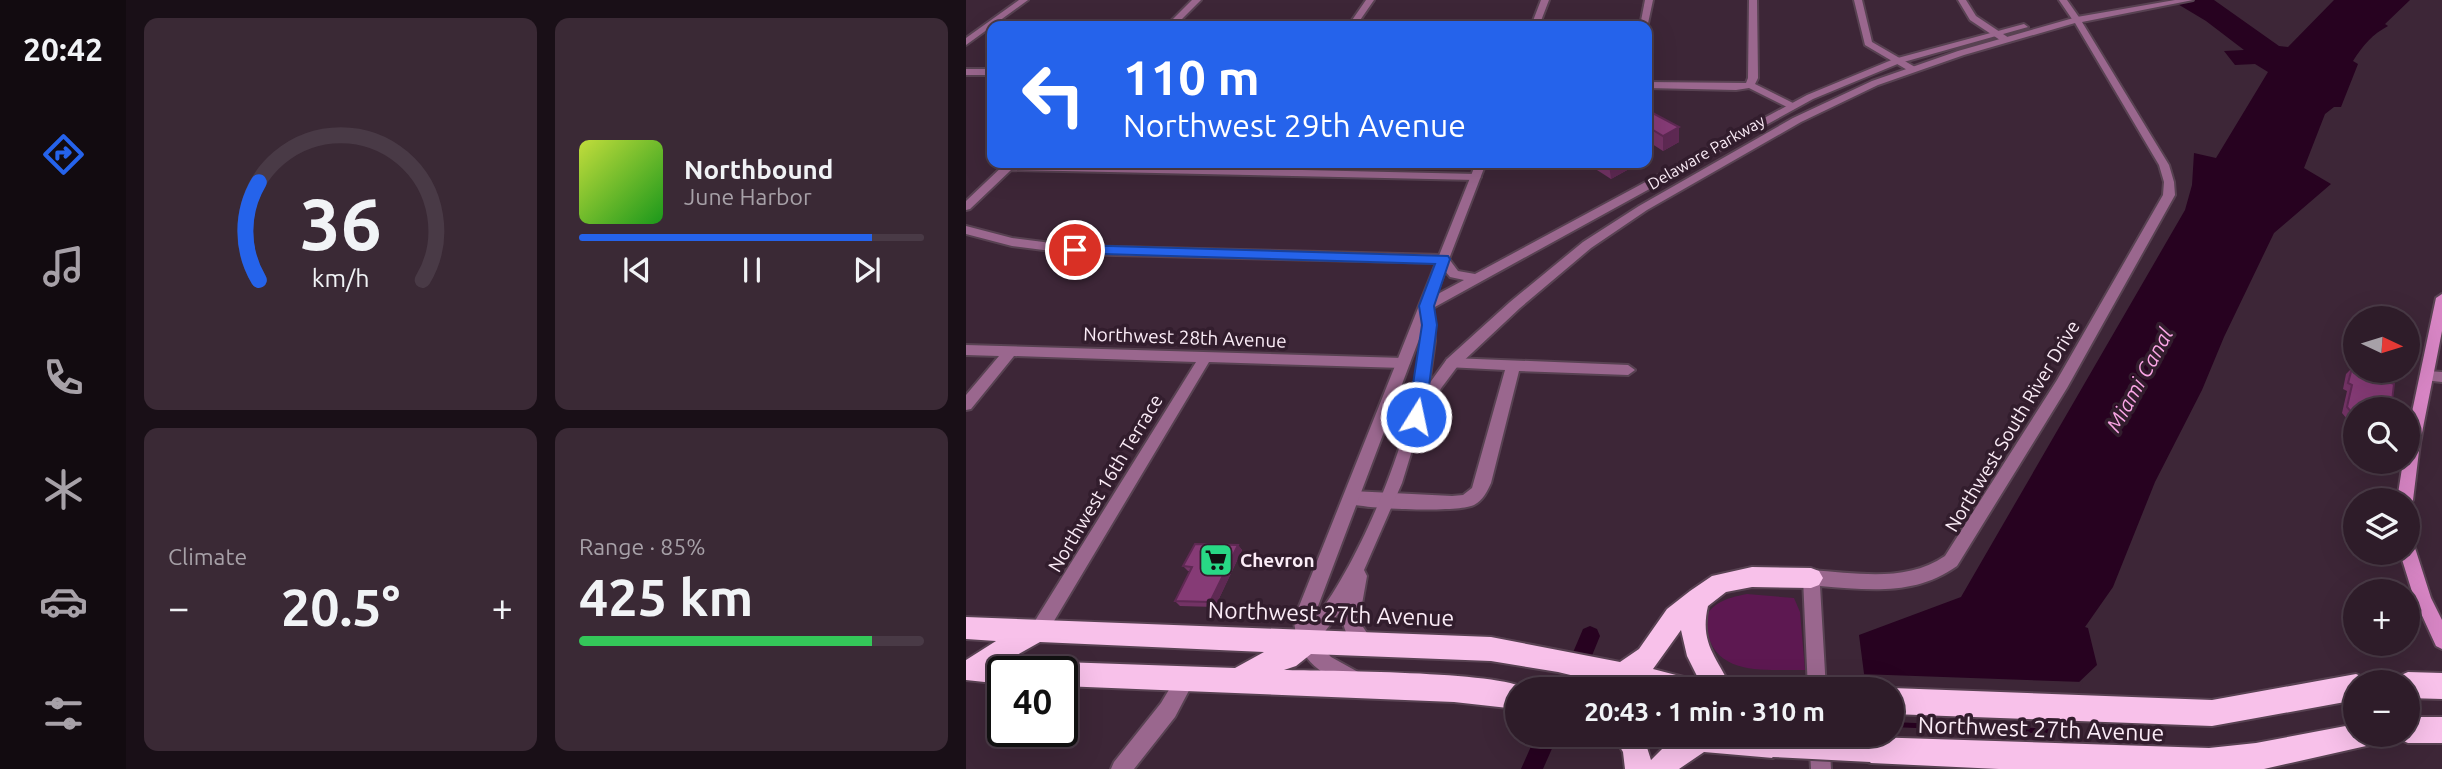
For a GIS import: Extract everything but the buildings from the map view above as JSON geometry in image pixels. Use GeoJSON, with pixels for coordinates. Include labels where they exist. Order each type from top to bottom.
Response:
{"type":"FeatureCollection","features":[{"type":"Feature","properties":{"kind":"highway"},"geometry":{"type":"LineString","coordinates":[[1621,675],[1648,658],[1676,617],[1720,583],[1734,579],[1811,578]]}},
{"type":"Feature","properties":{"kind":"highway"},"geometry":{"type":"LineString","coordinates":[[1698,599],[1691,623],[1693,642],[1712,677]]}},
{"type":"Feature","properties":{"kind":"highway","name":"Northwest 27th Avenue"},"geometry":{"type":"LineString","coordinates":[[966,628],[1465,648],[1523,654],[1630,677]]}},
{"type":"Feature","properties":{"kind":"highway"},"geometry":{"type":"LineString","coordinates":[[970,670],[1039,630]]}},
{"type":"Feature","properties":{"kind":"highway"},"geometry":{"type":"LineString","coordinates":[[1237,682],[1263,664],[1278,662],[1287,657],[1306,642]]}},
{"type":"Feature","properties":{"kind":"highway"},"geometry":{"type":"LineString","coordinates":[[1078,675],[1505,695]]}},
{"type":"Feature","properties":{"kind":"highway"},"geometry":{"type":"LineString","coordinates":[[2420,685],[2442,686]]}},
{"type":"Feature","properties":{"kind":"highway","name":"Northwest 27th Avenue"},"geometry":{"type":"LineString","coordinates":[[1904,702],[2213,713],[2343,689]]}},
{"type":"Feature","properties":{"kind":"highway"},"geometry":{"type":"LineString","coordinates":[[2420,730],[2442,730]]}},
{"type":"Feature","properties":{"kind":"highway","name":"Northwest 27th Avenue"},"geometry":{"type":"LineString","coordinates":[[1818,747],[2152,762],[2209,762],[2343,739]]}},
{"type":"Feature","properties":{"kind":"highway"},"geometry":{"type":"LineString","coordinates":[[1635,747],[1639,769]]}},
{"type":"Feature","properties":{"kind":"highway"},"geometry":{"type":"LineString","coordinates":[[1661,769],[1687,747]]}},
{"type":"Feature","properties":{"kind":"main road"},"geometry":{"type":"LineString","coordinates":[[2408,488],[2435,376],[2442,302]]}},
{"type":"Feature","properties":{"kind":"main road"},"geometry":{"type":"LineString","coordinates":[[2412,565],[2423,598],[2442,640]]}},
{"type":"Feature","properties":{"kind":"street"},"geometry":{"type":"LineString","coordinates":[[995,21],[1024,0]]}},
{"type":"Feature","properties":{"kind":"street"},"geometry":{"type":"LineString","coordinates":[[1175,21],[1197,0]]}},
{"type":"Feature","properties":{"kind":"street"},"geometry":{"type":"LineString","coordinates":[[1355,21],[1370,0]]}},
{"type":"Feature","properties":{"kind":"street"},"geometry":{"type":"LineString","coordinates":[[1537,21],[1545,0]]}},
{"type":"Feature","properties":{"kind":"street"},"geometry":{"type":"LineString","coordinates":[[1645,21],[1649,0]]}},
{"type":"Feature","properties":{"kind":"street"},"geometry":{"type":"LineString","coordinates":[[1750,85],[1753,78],[1753,0]]}},
{"type":"Feature","properties":{"kind":"street"},"geometry":{"type":"LineString","coordinates":[[1858,0],[1868,43],[1912,69]]}},
{"type":"Feature","properties":{"kind":"street"},"geometry":{"type":"LineString","coordinates":[[1962,0],[1969,14],[2007,40]]}},
{"type":"Feature","properties":{"kind":"street"},"geometry":{"type":"LineString","coordinates":[[2063,0],[2088,39]]}},
{"type":"Feature","properties":{"kind":"street","name":"Delaware Parkway"},"geometry":{"type":"LineString","coordinates":[[1416,417],[1452,363],[1545,279],[1613,227],[1797,120],[1875,83],[1912,69],[2077,20],[2189,0]]}},
{"type":"Feature","properties":{"kind":"street","name":"Delaware Parkway"},"geometry":{"type":"LineString","coordinates":[[1426,306],[1792,106],[1897,61],[1995,33],[2058,19],[2077,20]]}},
{"type":"Feature","properties":{"kind":"street"},"geometry":{"type":"LineString","coordinates":[[966,42],[987,27]]}},
{"type":"Feature","properties":{"kind":"street"},"geometry":{"type":"LineString","coordinates":[[2022,36],[2066,31],[2088,39]]}},
{"type":"Feature","properties":{"kind":"street","name":"Northwest South River Drive"},"geometry":{"type":"LineString","coordinates":[[1811,578],[1910,580],[1935,573],[1951,561],[2096,327],[2163,209],[2169,195],[2169,182],[2159,157],[2088,39]]}},
{"type":"Feature","properties":{"kind":"street"},"geometry":{"type":"LineString","coordinates":[[966,72],[987,72]]}},
{"type":"Feature","properties":{"kind":"street"},"geometry":{"type":"LineString","coordinates":[[1652,85],[1750,85],[1792,106]]}},
{"type":"Feature","properties":{"kind":"street"},"geometry":{"type":"LineString","coordinates":[[966,206],[1007,168]]}},
{"type":"Feature","properties":{"kind":"street"},"geometry":{"type":"LineString","coordinates":[[1126,168],[1476,177]]}},
{"type":"Feature","properties":{"kind":"street"},"geometry":{"type":"LineString","coordinates":[[1375,687],[1337,673],[1324,663],[1306,642],[1303,619],[1479,168]]}},
{"type":"Feature","properties":{"kind":"street"},"geometry":{"type":"LineString","coordinates":[[966,230],[1012,242],[1075,250],[1443,259]]}},
{"type":"Feature","properties":{"kind":"street"},"geometry":{"type":"LineString","coordinates":[[1443,259],[1454,274],[1475,278]]}},
{"type":"Feature","properties":{"kind":"street"},"geometry":{"type":"LineString","coordinates":[[1366,645],[1360,633],[1350,623],[1350,616],[1361,565],[1416,417],[1430,325],[1426,306]]}},
{"type":"Feature","properties":{"kind":"street","name":"Northwest 28th Avenue"},"geometry":{"type":"LineString","coordinates":[[966,351],[1403,363]]}},
{"type":"Feature","properties":{"kind":"street"},"geometry":{"type":"LineString","coordinates":[[966,405],[1010,352]]}},
{"type":"Feature","properties":{"kind":"street","name":"Northwest 16th Terrace"},"geometry":{"type":"LineString","coordinates":[[1039,630],[1206,356]]}},
{"type":"Feature","properties":{"kind":"street"},"geometry":{"type":"LineString","coordinates":[[1452,363],[1628,370]]}},
{"type":"Feature","properties":{"kind":"street"},"geometry":{"type":"LineString","coordinates":[[1352,498],[1462,503],[1474,498],[1483,482],[1513,366]]}},
{"type":"Feature","properties":{"kind":"street"},"geometry":{"type":"LineString","coordinates":[[1306,642],[1325,623],[1361,565]]}},
{"type":"Feature","properties":{"kind":"street"},"geometry":{"type":"LineString","coordinates":[[1811,578],[1816,677]]}},
{"type":"Feature","properties":{"kind":"street"},"geometry":{"type":"LineString","coordinates":[[1121,769],[1168,710],[1186,679]]}},
{"type":"Feature","properties":{"kind":"street"},"geometry":{"type":"LineString","coordinates":[[1820,747],[1821,769]]}},
{"type":"Feature","properties":{"kind":"shaded area"},"geometry":{"type":"Polygon","coordinates":[[[1747,594],[1794,598],[1800,612],[1805,670],[1745,668],[1720,656],[1712,645],[1707,629],[1702,628],[1704,620],[1718,604],[1747,594]]]}},
{"type":"Feature","properties":{"kind":"water","name":"Miami Canal"},"geometry":{"type":"Polygon","coordinates":[[[2171,0],[2214,0],[2279,46],[2288,47],[2334,0],[2410,0],[2385,24],[2388,26],[2373,36],[2361,50],[2353,61],[2358,64],[2341,107],[2334,107],[2325,114],[2304,168],[2331,184],[2274,233],[2202,390],[2155,482],[2113,587],[2085,627],[2088,628],[2097,665],[2077,684],[2034,769],[1904,738],[1904,677],[1864,677],[1859,635],[1961,597],[2185,210],[2192,185],[2194,153],[2216,158],[2268,72],[2255,64],[2235,65],[2224,51],[2244,50],[2206,21],[2171,0]]]}},
{"type":"Feature","properties":{"kind":"pier"},"geometry":{"type":"Polygon","coordinates":[[[1860,674],[2083,682],[2058,729],[1904,723],[1904,677],[1860,677],[1860,674]]]}},
{"type":"Feature","properties":{"kind":"pier"},"geometry":{"type":"Polygon","coordinates":[[[1904,728],[2055,734],[2038,769],[1873,769],[1870,747],[1904,747],[1904,728]]]}},
{"type":"Feature","properties":{"kind":"waterway"},"geometry":{"type":"LineString","coordinates":[[1573,677],[1590,636]]}},
{"type":"Feature","properties":{"kind":"waterway"},"geometry":{"type":"LineString","coordinates":[[1532,769],[1542,747]]}},
{"type":"Feature","properties":{"kind":"place","name":"Chevron"},"geometry":{"type":"Point","coordinates":[1216,560]}},
{"type":"Feature","properties":{"kind":"route"},"geometry":{"type":"LineString","coordinates":[[1075,250],[1443,259],[1426,306],[1430,325],[1416,417]]}}]}
